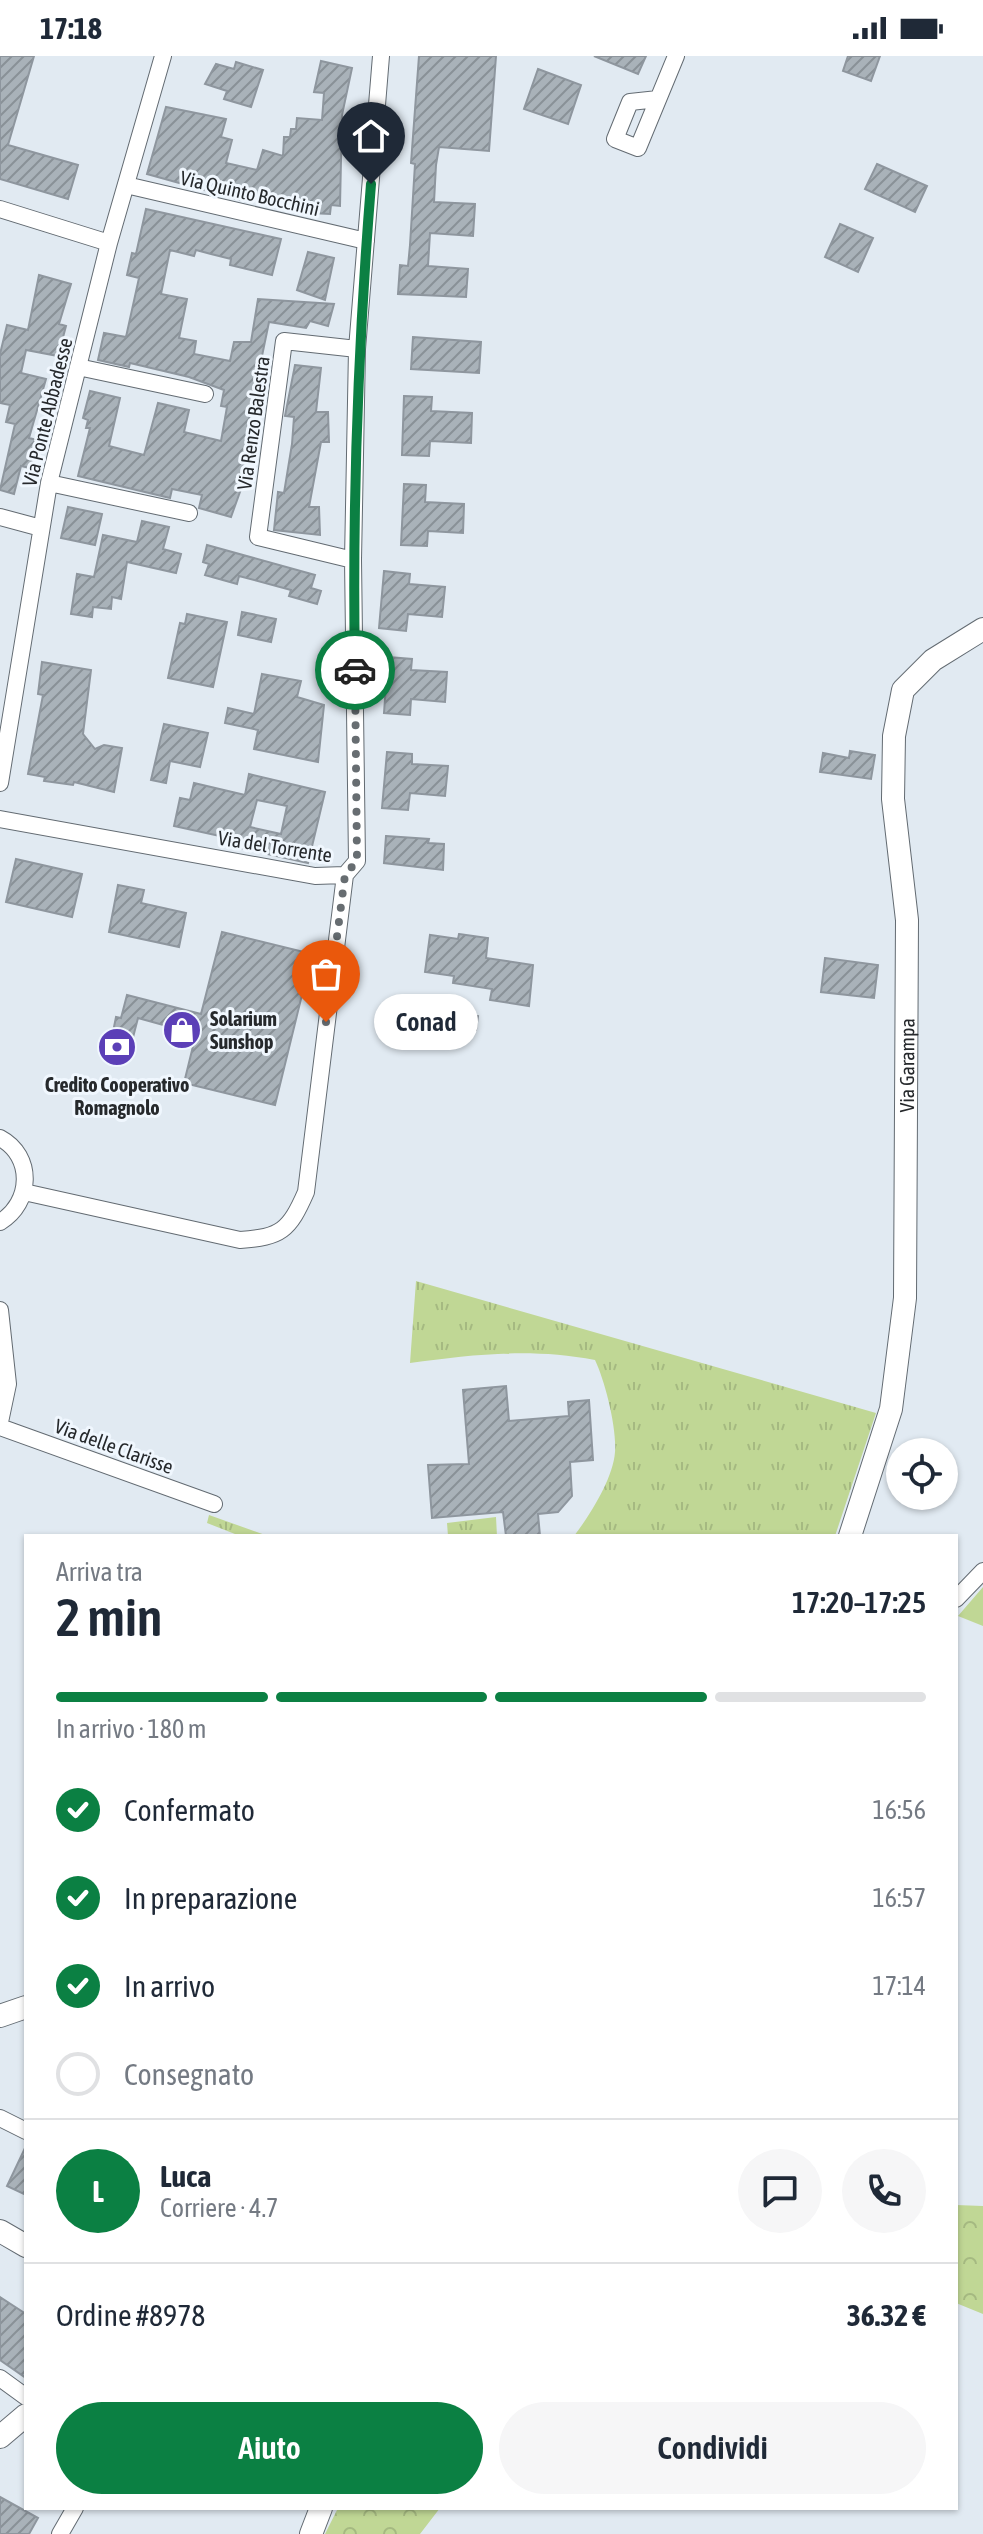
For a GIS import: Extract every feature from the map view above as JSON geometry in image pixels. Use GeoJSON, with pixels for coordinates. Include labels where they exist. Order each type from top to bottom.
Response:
{"type":"FeatureCollection","features":[{"type":"Feature","properties":{"kind":"street","name":"Via Ponte Abbadesse"},"geometry":{"type":"LineString","coordinates":[[0,783],[49,483],[109,243],[163,56]]}},
{"type":"Feature","properties":{"kind":"street","name":"Via del Torrente"},"geometry":{"type":"LineString","coordinates":[[0,819],[315,876],[345,875],[357,861],[353,560],[357,349],[381,56]]}},
{"type":"Feature","properties":{"kind":"street"},"geometry":{"type":"LineString","coordinates":[[658,99],[676,56]]}},
{"type":"Feature","properties":{"kind":"street","name":"Via Quinto Bocchini"},"geometry":{"type":"LineString","coordinates":[[126,185],[366,241]]}},
{"type":"Feature","properties":{"kind":"street"},"geometry":{"type":"LineString","coordinates":[[0,209],[109,243]]}},
{"type":"Feature","properties":{"kind":"street","name":"Via Renzo Balestra"},"geometry":{"type":"LineString","coordinates":[[353,560],[258,537],[284,341],[357,349]]}},
{"type":"Feature","properties":{"kind":"street"},"geometry":{"type":"LineString","coordinates":[[78,367],[205,394]]}},
{"type":"Feature","properties":{"kind":"street"},"geometry":{"type":"LineString","coordinates":[[49,483],[189,513]]}},
{"type":"Feature","properties":{"kind":"street"},"geometry":{"type":"LineString","coordinates":[[0,517],[41,528]]}},
{"type":"Feature","properties":{"kind":"street","name":"Via Garampa"},"geometry":{"type":"LineString","coordinates":[[851,1534],[891,1409],[905,1298],[907,920],[893,799],[894,736],[903,690],[933,660],[983,629]]}},
{"type":"Feature","properties":{"kind":"street"},"geometry":{"type":"LineString","coordinates":[[24,1192],[240,1240],[273,1237],[296,1216],[306,1192],[345,875]]}},
{"type":"Feature","properties":{"kind":"street"},"geometry":{"type":"LineString","coordinates":[[0,1138],[16,1151],[23,1164],[24,1192],[4,1220],[0,1235]]}},
{"type":"Feature","properties":{"kind":"street"},"geometry":{"type":"LineString","coordinates":[[0,1310],[8,1384],[0,1424]]}},
{"type":"Feature","properties":{"kind":"street","name":"Via delle Clarisse"},"geometry":{"type":"LineString","coordinates":[[0,1424],[214,1504]]}},
{"type":"Feature","properties":{"kind":"street"},"geometry":{"type":"LineString","coordinates":[[958,1597],[983,1571]]}},
{"type":"Feature","properties":{"kind":"street"},"geometry":{"type":"LineString","coordinates":[[0,2016],[24,2008]]}},
{"type":"Feature","properties":{"kind":"street"},"geometry":{"type":"LineString","coordinates":[[0,2118],[24,2130]]}},
{"type":"Feature","properties":{"kind":"street"},"geometry":{"type":"LineString","coordinates":[[0,2231],[24,2245]]}},
{"type":"Feature","properties":{"kind":"street"},"geometry":{"type":"LineString","coordinates":[[0,2378],[24,2396]]}},
{"type":"Feature","properties":{"kind":"street"},"geometry":{"type":"LineString","coordinates":[[0,2437],[24,2417]]}},
{"type":"Feature","properties":{"kind":"street"},"geometry":{"type":"LineString","coordinates":[[60,2534],[74,2510]]}},
{"type":"Feature","properties":{"kind":"street"},"geometry":{"type":"LineString","coordinates":[[311,2534],[320,2510]]}},
{"type":"Feature","properties":{"kind":"green space"},"geometry":{"type":"Polygon","coordinates":[[[416,1281],[876,1413],[836,1534],[575,1534],[605,1485],[615,1452],[610,1405],[595,1360],[549,1354],[503,1354],[410,1363],[416,1281]]]}},
{"type":"Feature","properties":{"kind":"green space"},"geometry":{"type":"Polygon","coordinates":[[[209,1515],[262,1534],[235,1534],[207,1523],[209,1515]]]}},
{"type":"Feature","properties":{"kind":"green space"},"geometry":{"type":"Polygon","coordinates":[[[496,1517],[497,1534],[448,1534],[447,1523],[496,1517]]]}},
{"type":"Feature","properties":{"kind":"green space"},"geometry":{"type":"Polygon","coordinates":[[[983,1587],[983,1626],[958,1616],[983,1587]]]}},
{"type":"Feature","properties":{"kind":"green space"},"geometry":{"type":"Polygon","coordinates":[[[958,2205],[983,2206],[983,2314],[958,2304],[958,2205]]]}},
{"type":"Feature","properties":{"kind":"green space"},"geometry":{"type":"Polygon","coordinates":[[[337,2510],[438,2510],[420,2534],[325,2534],[337,2510]]]}},
{"type":"Feature","properties":{"kind":"building"},"geometry":{"type":"Polygon","coordinates":[[[0,56],[34,56],[8,145],[78,165],[68,199],[0,179],[0,56]]]}},
{"type":"Feature","properties":{"kind":"building"},"geometry":{"type":"Polygon","coordinates":[[[419,56],[496,56],[489,151],[439,147],[436,165],[434,202],[475,204],[473,236],[430,233],[428,266],[468,269],[466,297],[398,294],[400,265],[408,266],[410,245],[415,164],[411,163],[419,56]]]}},
{"type":"Feature","properties":{"kind":"building"},"geometry":{"type":"Polygon","coordinates":[[[594,56],[646,56],[638,74],[594,56]]]}},
{"type":"Feature","properties":{"kind":"building"},"geometry":{"type":"Polygon","coordinates":[[[848,56],[880,56],[871,81],[843,71],[848,56]]]}},
{"type":"Feature","properties":{"kind":"building"},"geometry":{"type":"Polygon","coordinates":[[[321,61],[352,68],[342,115],[340,206],[331,205],[330,214],[311,213],[312,208],[245,195],[244,201],[147,174],[166,107],[226,119],[221,137],[232,140],[226,163],[257,170],[263,150],[283,156],[284,137],[290,137],[291,129],[296,129],[297,118],[322,120],[324,93],[314,92],[321,61]]]}},
{"type":"Feature","properties":{"kind":"building"},"geometry":{"type":"Polygon","coordinates":[[[236,62],[263,70],[251,107],[224,99],[227,91],[205,84],[216,64],[234,69],[236,62]]]}},
{"type":"Feature","properties":{"kind":"building"},"geometry":{"type":"Polygon","coordinates":[[[538,69],[581,85],[568,124],[524,109],[538,69]]]}},
{"type":"Feature","properties":{"kind":"building"},"geometry":{"type":"Polygon","coordinates":[[[877,164],[927,186],[915,212],[865,189],[877,164]]]}},
{"type":"Feature","properties":{"kind":"building"},"geometry":{"type":"Polygon","coordinates":[[[146,209],[281,239],[272,275],[230,265],[231,259],[196,250],[194,256],[170,250],[161,294],[187,299],[179,338],[196,341],[194,354],[230,361],[234,342],[251,342],[258,299],[334,304],[328,326],[310,321],[306,328],[269,322],[248,424],[241,489],[231,517],[199,508],[202,495],[172,489],[170,498],[78,476],[90,428],[86,428],[88,420],[83,418],[90,391],[120,398],[109,446],[144,455],[158,403],[189,410],[184,432],[221,441],[227,407],[221,406],[224,390],[189,377],[130,363],[129,367],[98,360],[104,333],[126,337],[139,278],[127,275],[132,253],[136,254],[146,209]]]}},
{"type":"Feature","properties":{"kind":"building"},"geometry":{"type":"Polygon","coordinates":[[[840,224],[873,238],[858,272],[825,257],[840,224]]]}},
{"type":"Feature","properties":{"kind":"building"},"geometry":{"type":"Polygon","coordinates":[[[308,252],[334,258],[325,300],[297,290],[308,252]]]}},
{"type":"Feature","properties":{"kind":"building"},"geometry":{"type":"Polygon","coordinates":[[[39,275],[71,284],[59,324],[66,326],[58,356],[26,350],[21,373],[46,379],[29,438],[37,440],[30,468],[21,466],[14,494],[0,490],[15,424],[6,422],[10,405],[0,403],[0,354],[7,325],[28,330],[39,275]]]}},
{"type":"Feature","properties":{"kind":"building"},"geometry":{"type":"Polygon","coordinates":[[[413,337],[481,342],[479,373],[411,369],[413,337]]]}},
{"type":"Feature","properties":{"kind":"building"},"geometry":{"type":"Polygon","coordinates":[[[295,365],[321,368],[316,412],[328,412],[329,442],[321,442],[309,507],[319,507],[320,535],[274,530],[278,492],[284,493],[292,444],[294,417],[285,416],[295,365]]]}},
{"type":"Feature","properties":{"kind":"building"},"geometry":{"type":"Polygon","coordinates":[[[404,396],[432,397],[431,411],[472,413],[471,443],[430,441],[429,456],[402,455],[404,396]]]}},
{"type":"Feature","properties":{"kind":"building"},"geometry":{"type":"Polygon","coordinates":[[[404,484],[426,485],[425,502],[464,504],[463,533],[428,531],[427,546],[401,545],[404,484]]]}},
{"type":"Feature","properties":{"kind":"building"},"geometry":{"type":"Polygon","coordinates":[[[68,507],[102,514],[95,545],[61,538],[68,507]]]}},
{"type":"Feature","properties":{"kind":"building"},"geometry":{"type":"Polygon","coordinates":[[[142,521],[169,527],[163,549],[181,554],[176,573],[127,562],[121,599],[112,597],[111,609],[93,607],[92,617],[71,614],[77,574],[94,577],[103,535],[137,542],[142,521]]]}},
{"type":"Feature","properties":{"kind":"building"},"geometry":{"type":"Polygon","coordinates":[[[207,545],[315,575],[311,588],[321,591],[317,604],[289,596],[291,590],[239,576],[237,584],[205,575],[209,564],[203,562],[207,545]]]}},
{"type":"Feature","properties":{"kind":"building"},"geometry":{"type":"Polygon","coordinates":[[[384,571],[410,574],[409,584],[445,587],[442,617],[408,614],[406,631],[379,628],[384,571]]]}},
{"type":"Feature","properties":{"kind":"building"},"geometry":{"type":"Polygon","coordinates":[[[242,612],[276,619],[271,642],[238,635],[242,612]]]}},
{"type":"Feature","properties":{"kind":"building"},"geometry":{"type":"Polygon","coordinates":[[[187,614],[227,622],[213,687],[168,678],[180,623],[185,624],[187,614]]]}},
{"type":"Feature","properties":{"kind":"building"},"geometry":{"type":"Polygon","coordinates":[[[388,657],[412,659],[411,670],[447,672],[445,702],[411,699],[410,715],[384,713],[388,657]]]}},
{"type":"Feature","properties":{"kind":"building"},"geometry":{"type":"Polygon","coordinates":[[[42,662],[91,670],[83,734],[95,749],[104,745],[122,748],[114,792],[74,782],[73,785],[44,781],[45,777],[28,774],[43,695],[38,694],[42,662]]]}},
{"type":"Feature","properties":{"kind":"building"},"geometry":{"type":"Polygon","coordinates":[[[262,674],[301,681],[297,697],[324,705],[318,762],[254,749],[258,730],[225,723],[228,708],[254,714],[262,674]]]}},
{"type":"Feature","properties":{"kind":"building"},"geometry":{"type":"Polygon","coordinates":[[[164,724],[208,733],[200,767],[170,761],[166,783],[151,780],[164,724]]]}},
{"type":"Feature","properties":{"kind":"building"},"geometry":{"type":"Polygon","coordinates":[[[850,751],[875,755],[871,779],[820,772],[823,753],[849,758],[850,751]]]}},
{"type":"Feature","properties":{"kind":"building"},"geometry":{"type":"Polygon","coordinates":[[[387,752],[412,754],[412,764],[448,766],[445,796],[410,793],[408,810],[382,808],[387,752]]]}},
{"type":"Feature","properties":{"kind":"building"},"geometry":{"type":"Polygon","coordinates":[[[249,774],[325,792],[308,863],[227,845],[229,838],[174,826],[180,798],[190,800],[194,783],[245,795],[249,774]],[[257,800],[250,827],[281,834],[287,806],[257,800]]]}},
{"type":"Feature","properties":{"kind":"building"},"geometry":{"type":"Polygon","coordinates":[[[386,836],[429,839],[428,843],[444,844],[443,870],[384,863],[386,836]]]}},
{"type":"Feature","properties":{"kind":"building"},"geometry":{"type":"Polygon","coordinates":[[[16,859],[82,874],[72,917],[6,902],[16,859]]]}},
{"type":"Feature","properties":{"kind":"building"},"geometry":{"type":"Polygon","coordinates":[[[118,885],[144,890],[141,903],[186,913],[179,947],[109,932],[118,885]]]}},
{"type":"Feature","properties":{"kind":"building"},"geometry":{"type":"Polygon","coordinates":[[[222,932],[312,954],[275,1105],[184,1083],[196,1034],[138,1018],[129,1053],[110,1047],[116,1017],[121,1018],[127,995],[201,1014],[222,932]]]}},
{"type":"Feature","properties":{"kind":"building"},"geometry":{"type":"Polygon","coordinates":[[[459,934],[488,938],[486,958],[533,965],[529,1006],[490,1000],[492,989],[453,983],[454,976],[425,972],[430,935],[458,939],[459,934]]]}},
{"type":"Feature","properties":{"kind":"building"},"geometry":{"type":"Polygon","coordinates":[[[825,958],[878,965],[874,998],[821,992],[825,958]]]}},
{"type":"Feature","properties":{"kind":"building"},"geometry":{"type":"Polygon","coordinates":[[[424,1004],[440,1006],[438,1023],[422,1020],[424,1004]]]}},
{"type":"Feature","properties":{"kind":"building"},"geometry":{"type":"Polygon","coordinates":[[[463,1014],[478,1016],[476,1030],[461,1028],[463,1014]]]}},
{"type":"Feature","properties":{"kind":"building"},"geometry":{"type":"Polygon","coordinates":[[[506,1386],[509,1421],[569,1416],[568,1402],[589,1400],[593,1460],[570,1462],[572,1496],[558,1512],[538,1514],[540,1534],[506,1534],[503,1512],[432,1518],[428,1465],[469,1464],[463,1390],[506,1386]]]}},
{"type":"Feature","properties":{"kind":"building"},"geometry":{"type":"Polygon","coordinates":[[[24,2150],[24,2194],[7,2186],[24,2150]]]}},
{"type":"Feature","properties":{"kind":"building"},"geometry":{"type":"Polygon","coordinates":[[[0,2297],[24,2313],[24,2377],[0,2360],[0,2297]]]}},
{"type":"Feature","properties":{"kind":"building"},"geometry":{"type":"Polygon","coordinates":[[[0,2497],[38,2518],[29,2534],[0,2534],[0,2497]]]}},
{"type":"Feature","properties":{"kind":"way so far"},"geometry":{"type":"LineString","coordinates":[[326,1022],[345,875],[357,861],[355,670]]}},
{"type":"Feature","properties":{"kind":"place","name":"Conad"},"geometry":{"type":"Point","coordinates":[326,1022]}},
{"type":"Feature","properties":{"kind":"place","name":"Solarium Sunshop"},"geometry":{"type":"Point","coordinates":[182,1030]}},
{"type":"Feature","properties":{"kind":"place","name":"Credito Cooperativo Romagnolo"},"geometry":{"type":"Point","coordinates":[117,1047]}},
{"type":"Feature","properties":{"kind":"route"},"geometry":{"type":"LineString","coordinates":[[355,670],[353,560],[357,349],[371,184]]}}]}
